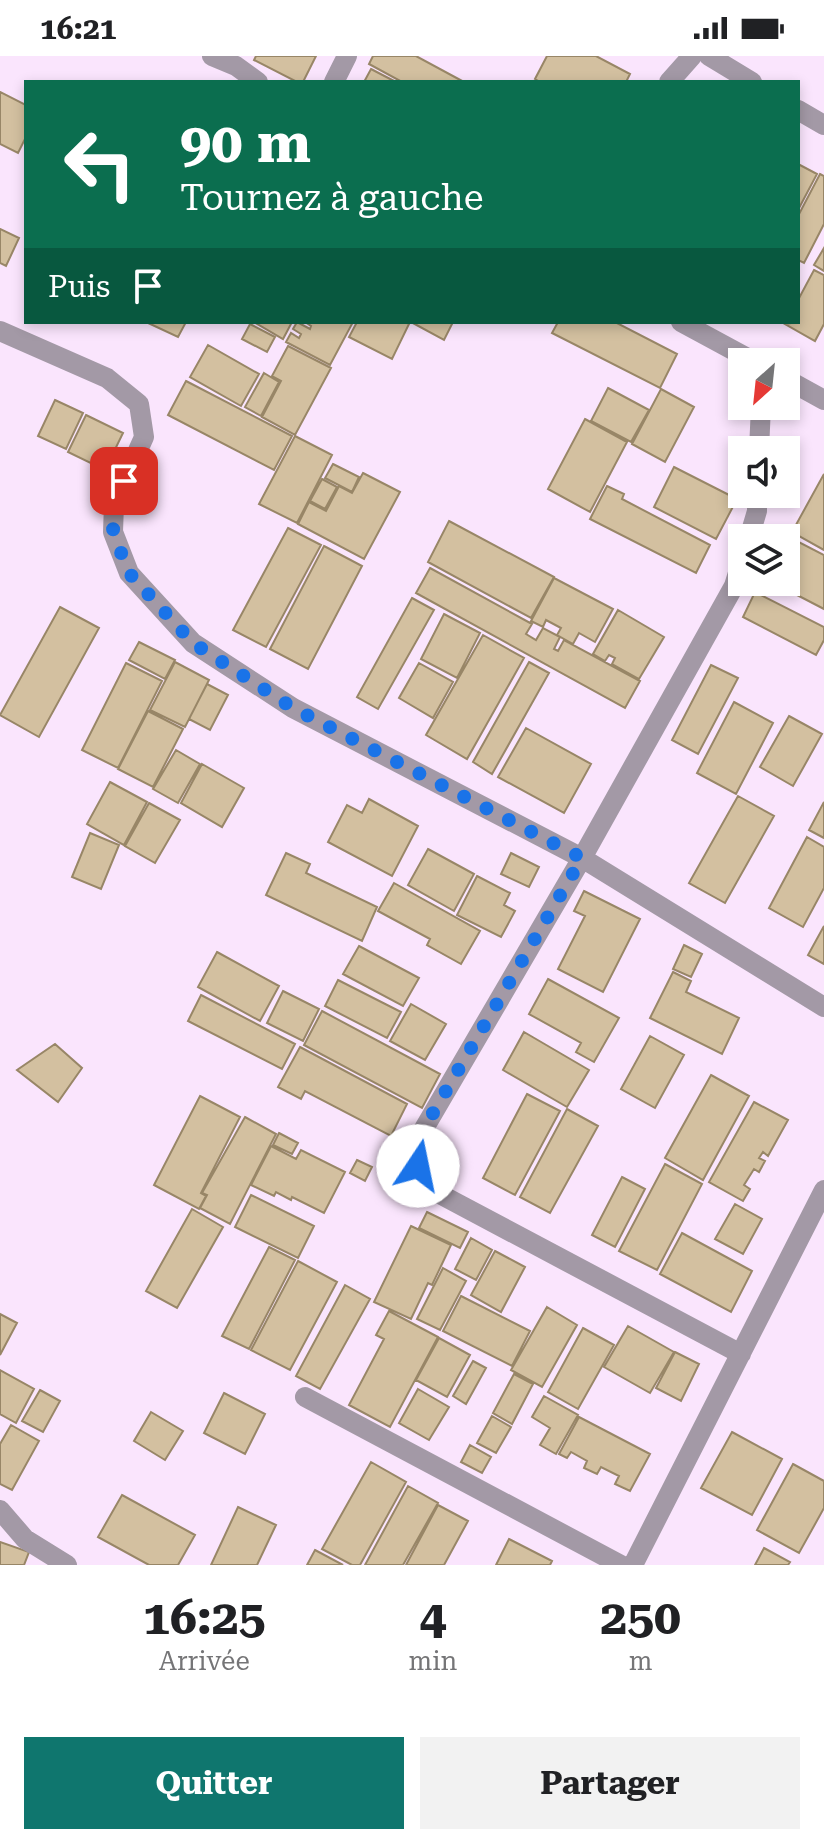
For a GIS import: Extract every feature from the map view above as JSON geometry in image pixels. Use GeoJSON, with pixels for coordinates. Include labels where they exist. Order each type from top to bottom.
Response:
{"type":"FeatureCollection","features":[{"type":"Feature","properties":{"kind":"street"},"geometry":{"type":"LineString","coordinates":[[212,56],[236,66],[255,80]]}},
{"type":"Feature","properties":{"kind":"street"},"geometry":{"type":"LineString","coordinates":[[335,80],[347,56]]}},
{"type":"Feature","properties":{"kind":"street"},"geometry":{"type":"LineString","coordinates":[[671,80],[692,56]]}},
{"type":"Feature","properties":{"kind":"street"},"geometry":{"type":"LineString","coordinates":[[709,56],[749,80]]}},
{"type":"Feature","properties":{"kind":"street"},"geometry":{"type":"LineString","coordinates":[[800,111],[824,125]]}},
{"type":"Feature","properties":{"kind":"street"},"geometry":{"type":"LineString","coordinates":[[685,324],[729,348]]}},
{"type":"Feature","properties":{"kind":"street"},"geometry":{"type":"LineString","coordinates":[[0,331],[107,378],[139,404],[144,437],[114,504],[113,532],[129,573],[193,643],[293,708],[582,858],[824,1007]]}},
{"type":"Feature","properties":{"kind":"street"},"geometry":{"type":"LineString","coordinates":[[800,387],[824,400]]}},
{"type":"Feature","properties":{"kind":"street"},"geometry":{"type":"LineString","coordinates":[[728,596],[582,858],[422,1132],[418,1166],[434,1191],[741,1354]]}},
{"type":"Feature","properties":{"kind":"street"},"geometry":{"type":"LineString","coordinates":[[633,1565],[824,1190]]}},
{"type":"Feature","properties":{"kind":"street"},"geometry":{"type":"LineString","coordinates":[[305,1397],[621,1565]]}},
{"type":"Feature","properties":{"kind":"street"},"geometry":{"type":"LineString","coordinates":[[0,1510],[25,1539],[67,1565]]}},
{"type":"Feature","properties":{"kind":"building"},"geometry":{"type":"Polygon","coordinates":[[[256,56],[316,56],[304,80],[293,80],[254,60],[256,56]]]}},
{"type":"Feature","properties":{"kind":"building"},"geometry":{"type":"Polygon","coordinates":[[[373,56],[416,56],[460,80],[398,80],[369,64],[373,56]]]}},
{"type":"Feature","properties":{"kind":"building"},"geometry":{"type":"Polygon","coordinates":[[[547,56],[596,56],[630,74],[627,80],[535,79],[547,56]]]}},
{"type":"Feature","properties":{"kind":"building"},"geometry":{"type":"Polygon","coordinates":[[[371,69],[392,80],[365,80],[371,69]]]}},
{"type":"Feature","properties":{"kind":"building"},"geometry":{"type":"Polygon","coordinates":[[[0,92],[24,104],[24,141],[18,153],[0,144],[0,92]]]}},
{"type":"Feature","properties":{"kind":"building"},"geometry":{"type":"Polygon","coordinates":[[[800,165],[817,174],[800,206],[800,165]]]}},
{"type":"Feature","properties":{"kind":"building"},"geometry":{"type":"Polygon","coordinates":[[[820,174],[824,176],[824,224],[804,263],[800,261],[800,212],[820,174]]]}},
{"type":"Feature","properties":{"kind":"building"},"geometry":{"type":"Polygon","coordinates":[[[0,229],[19,238],[6,266],[0,263],[0,229]]]}},
{"type":"Feature","properties":{"kind":"building"},"geometry":{"type":"Polygon","coordinates":[[[824,248],[824,271],[814,265],[824,248]]]}},
{"type":"Feature","properties":{"kind":"building"},"geometry":{"type":"Polygon","coordinates":[[[814,270],[824,275],[824,324],[815,341],[785,324],[800,324],[800,296],[814,270]]]}},
{"type":"Feature","properties":{"kind":"building"},"geometry":{"type":"Polygon","coordinates":[[[150,324],[185,324],[178,337],[150,324]]]}},
{"type":"Feature","properties":{"kind":"building"},"geometry":{"type":"Polygon","coordinates":[[[250,324],[275,337],[267,352],[242,339],[250,324]]]}},
{"type":"Feature","properties":{"kind":"building"},"geometry":{"type":"Polygon","coordinates":[[[257,324],[291,324],[283,339],[257,324]]]}},
{"type":"Feature","properties":{"kind":"building"},"geometry":{"type":"Polygon","coordinates":[[[296,324],[310,329],[308,324],[352,324],[330,365],[286,342],[291,333],[299,338],[301,334],[293,329],[296,324]]]}},
{"type":"Feature","properties":{"kind":"building"},"geometry":{"type":"Polygon","coordinates":[[[356,324],[409,324],[392,359],[349,337],[356,324]]]}},
{"type":"Feature","properties":{"kind":"building"},"geometry":{"type":"Polygon","coordinates":[[[415,324],[452,324],[444,340],[415,324]]]}},
{"type":"Feature","properties":{"kind":"building"},"geometry":{"type":"Polygon","coordinates":[[[557,324],[619,324],[677,354],[660,388],[552,333],[557,324]]]}},
{"type":"Feature","properties":{"kind":"building"},"geometry":{"type":"Polygon","coordinates":[[[208,345],[259,374],[241,406],[190,377],[208,345]]]}},
{"type":"Feature","properties":{"kind":"building"},"geometry":{"type":"Polygon","coordinates":[[[288,346],[331,368],[295,435],[262,417],[281,381],[272,376],[288,346]]]}},
{"type":"Feature","properties":{"kind":"building"},"geometry":{"type":"Polygon","coordinates":[[[264,373],[279,382],[261,416],[245,407],[264,373]]]}},
{"type":"Feature","properties":{"kind":"building"},"geometry":{"type":"Polygon","coordinates":[[[186,381],[292,436],[274,470],[168,415],[186,381]]]}},
{"type":"Feature","properties":{"kind":"building"},"geometry":{"type":"Polygon","coordinates":[[[608,388],[649,410],[631,442],[591,421],[608,388]]]}},
{"type":"Feature","properties":{"kind":"building"},"geometry":{"type":"Polygon","coordinates":[[[661,389],[694,407],[665,462],[632,444],[661,389]]]}},
{"type":"Feature","properties":{"kind":"building"},"geometry":{"type":"Polygon","coordinates":[[[55,400],[83,413],[66,449],[38,436],[55,400]]]}},
{"type":"Feature","properties":{"kind":"building"},"geometry":{"type":"Polygon","coordinates":[[[86,415],[123,433],[105,470],[68,452],[86,415]]]}},
{"type":"Feature","properties":{"kind":"building"},"geometry":{"type":"Polygon","coordinates":[[[585,419],[627,442],[590,512],[548,489],[585,419]]]}},
{"type":"Feature","properties":{"kind":"building"},"geometry":{"type":"Polygon","coordinates":[[[295,436],[332,455],[297,523],[259,504],[295,436]]]}},
{"type":"Feature","properties":{"kind":"building"},"geometry":{"type":"Polygon","coordinates":[[[333,464],[359,477],[352,492],[325,478],[333,464]]]}},
{"type":"Feature","properties":{"kind":"building"},"geometry":{"type":"Polygon","coordinates":[[[674,467],[728,494],[728,508],[732,508],[716,539],[654,507],[674,467]]]}},
{"type":"Feature","properties":{"kind":"building"},"geometry":{"type":"Polygon","coordinates":[[[363,473],[400,492],[364,559],[298,524],[309,502],[326,511],[339,486],[352,493],[363,473]]]}},
{"type":"Feature","properties":{"kind":"building"},"geometry":{"type":"Polygon","coordinates":[[[824,474],[824,550],[800,536],[800,524],[796,524],[824,474]]]}},
{"type":"Feature","properties":{"kind":"building"},"geometry":{"type":"Polygon","coordinates":[[[322,479],[337,487],[325,509],[310,501],[322,479]]]}},
{"type":"Feature","properties":{"kind":"building"},"geometry":{"type":"Polygon","coordinates":[[[607,486],[624,494],[622,499],[710,545],[696,573],[590,519],[607,486]]]}},
{"type":"Feature","properties":{"kind":"building"},"geometry":{"type":"Polygon","coordinates":[[[449,521],[554,577],[531,618],[428,562],[449,521]]]}},
{"type":"Feature","properties":{"kind":"building"},"geometry":{"type":"Polygon","coordinates":[[[288,528],[321,545],[266,647],[233,630],[288,528]]]}},
{"type":"Feature","properties":{"kind":"building"},"geometry":{"type":"Polygon","coordinates":[[[800,543],[824,555],[824,609],[799,596],[800,543]]]}},
{"type":"Feature","properties":{"kind":"building"},"geometry":{"type":"Polygon","coordinates":[[[324,546],[362,566],[308,669],[270,649],[324,546]]]}},
{"type":"Feature","properties":{"kind":"building"},"geometry":{"type":"Polygon","coordinates":[[[430,568],[532,624],[526,634],[536,640],[543,628],[560,637],[554,649],[558,651],[564,640],[640,681],[625,708],[416,593],[430,568]]]}},
{"type":"Feature","properties":{"kind":"building"},"geometry":{"type":"Polygon","coordinates":[[[554,578],[613,609],[595,642],[579,633],[573,644],[557,635],[561,628],[546,620],[543,627],[531,621],[554,578]]]}},
{"type":"Feature","properties":{"kind":"building"},"geometry":{"type":"Polygon","coordinates":[[[753,596],[763,596],[824,627],[824,640],[816,655],[743,617],[753,596]]]}},
{"type":"Feature","properties":{"kind":"building"},"geometry":{"type":"Polygon","coordinates":[[[412,598],[434,610],[378,709],[357,697],[412,598]]]}},
{"type":"Feature","properties":{"kind":"building"},"geometry":{"type":"Polygon","coordinates":[[[60,607],[99,628],[39,737],[0,715],[60,607]]]}},
{"type":"Feature","properties":{"kind":"building"},"geometry":{"type":"Polygon","coordinates":[[[618,610],[664,637],[639,679],[612,664],[615,658],[609,655],[605,661],[593,654],[618,610]]]}},
{"type":"Feature","properties":{"kind":"building"},"geometry":{"type":"Polygon","coordinates":[[[444,614],[480,633],[457,678],[421,659],[444,614]]]}},
{"type":"Feature","properties":{"kind":"building"},"geometry":{"type":"Polygon","coordinates":[[[483,635],[524,658],[467,759],[426,735],[483,635]]]}},
{"type":"Feature","properties":{"kind":"building"},"geometry":{"type":"Polygon","coordinates":[[[139,642],[175,660],[165,679],[129,660],[139,642]]]}},
{"type":"Feature","properties":{"kind":"building"},"geometry":{"type":"Polygon","coordinates":[[[175,662],[209,680],[185,727],[150,710],[175,662]]]}},
{"type":"Feature","properties":{"kind":"building"},"geometry":{"type":"Polygon","coordinates":[[[529,662],[549,673],[492,774],[473,762],[529,662]]]}},
{"type":"Feature","properties":{"kind":"building"},"geometry":{"type":"Polygon","coordinates":[[[126,663],[162,681],[118,768],[82,750],[126,663]]]}},
{"type":"Feature","properties":{"kind":"building"},"geometry":{"type":"Polygon","coordinates":[[[419,663],[453,682],[433,718],[399,698],[419,663]]]}},
{"type":"Feature","properties":{"kind":"building"},"geometry":{"type":"Polygon","coordinates":[[[711,665],[738,678],[698,754],[672,740],[711,665]]]}},
{"type":"Feature","properties":{"kind":"building"},"geometry":{"type":"Polygon","coordinates":[[[207,684],[228,695],[210,730],[189,719],[207,684]]]}},
{"type":"Feature","properties":{"kind":"building"},"geometry":{"type":"Polygon","coordinates":[[[734,702],[773,723],[736,794],[697,773],[734,702]]]}},
{"type":"Feature","properties":{"kind":"building"},"geometry":{"type":"Polygon","coordinates":[[[148,711],[183,729],[153,787],[118,769],[148,711]]]}},
{"type":"Feature","properties":{"kind":"building"},"geometry":{"type":"Polygon","coordinates":[[[789,716],[822,734],[793,786],[760,767],[789,716]]]}},
{"type":"Feature","properties":{"kind":"building"},"geometry":{"type":"Polygon","coordinates":[[[526,728],[591,764],[564,813],[498,777],[526,728]]]}},
{"type":"Feature","properties":{"kind":"building"},"geometry":{"type":"Polygon","coordinates":[[[176,750],[200,764],[178,803],[153,789],[176,750]]]}},
{"type":"Feature","properties":{"kind":"building"},"geometry":{"type":"Polygon","coordinates":[[[202,764],[244,788],[222,827],[181,803],[202,764]]]}},
{"type":"Feature","properties":{"kind":"building"},"geometry":{"type":"Polygon","coordinates":[[[110,782],[147,802],[124,845],[87,824],[110,782]]]}},
{"type":"Feature","properties":{"kind":"building"},"geometry":{"type":"Polygon","coordinates":[[[738,796],[774,816],[725,903],[689,883],[738,796]]]}},
{"type":"Feature","properties":{"kind":"building"},"geometry":{"type":"Polygon","coordinates":[[[369,799],[418,826],[392,876],[328,842],[347,805],[362,813],[369,799]]]}},
{"type":"Feature","properties":{"kind":"building"},"geometry":{"type":"Polygon","coordinates":[[[824,802],[824,838],[809,830],[824,802]]]}},
{"type":"Feature","properties":{"kind":"building"},"geometry":{"type":"Polygon","coordinates":[[[149,803],[180,820],[155,863],[125,846],[149,803]]]}},
{"type":"Feature","properties":{"kind":"building"},"geometry":{"type":"Polygon","coordinates":[[[90,833],[119,845],[101,889],[72,877],[90,833]]]}},
{"type":"Feature","properties":{"kind":"building"},"geometry":{"type":"Polygon","coordinates":[[[807,837],[824,847],[824,888],[803,927],[769,908],[807,837]]]}},
{"type":"Feature","properties":{"kind":"building"},"geometry":{"type":"Polygon","coordinates":[[[428,849],[474,874],[454,911],[408,885],[428,849]]]}},
{"type":"Feature","properties":{"kind":"building"},"geometry":{"type":"Polygon","coordinates":[[[286,853],[310,864],[306,873],[377,907],[362,941],[266,895],[286,853]]]}},
{"type":"Feature","properties":{"kind":"building"},"geometry":{"type":"Polygon","coordinates":[[[511,853],[539,867],[529,887],[501,874],[511,853]]]}},
{"type":"Feature","properties":{"kind":"building"},"geometry":{"type":"Polygon","coordinates":[[[477,876],[510,893],[504,905],[515,911],[501,937],[457,915],[477,876]]]}},
{"type":"Feature","properties":{"kind":"building"},"geometry":{"type":"Polygon","coordinates":[[[394,883],[480,931],[461,964],[427,945],[430,939],[378,911],[394,883]]]}},
{"type":"Feature","properties":{"kind":"building"},"geometry":{"type":"Polygon","coordinates":[[[584,891],[640,919],[603,992],[558,969],[585,916],[574,911],[584,891]]]}},
{"type":"Feature","properties":{"kind":"building"},"geometry":{"type":"Polygon","coordinates":[[[824,926],[824,964],[808,955],[824,926]]]}},
{"type":"Feature","properties":{"kind":"building"},"geometry":{"type":"Polygon","coordinates":[[[684,945],[702,954],[691,977],[673,969],[684,945]]]}},
{"type":"Feature","properties":{"kind":"building"},"geometry":{"type":"Polygon","coordinates":[[[359,946],[419,978],[403,1006],[343,974],[359,946]]]}},
{"type":"Feature","properties":{"kind":"building"},"geometry":{"type":"Polygon","coordinates":[[[217,952],[279,986],[260,1021],[198,987],[217,952]]]}},
{"type":"Feature","properties":{"kind":"building"},"geometry":{"type":"Polygon","coordinates":[[[673,972],[691,981],[686,992],[739,1018],[722,1054],[650,1018],[673,972]]]}},
{"type":"Feature","properties":{"kind":"building"},"geometry":{"type":"Polygon","coordinates":[[[548,979],[619,1018],[594,1062],[576,1052],[581,1043],[529,1014],[548,979]]]}},
{"type":"Feature","properties":{"kind":"building"},"geometry":{"type":"Polygon","coordinates":[[[338,980],[401,1012],[387,1038],[325,1006],[338,980]]]}},
{"type":"Feature","properties":{"kind":"building"},"geometry":{"type":"Polygon","coordinates":[[[283,991],[319,1009],[303,1041],[267,1023],[283,991]]]}},
{"type":"Feature","properties":{"kind":"building"},"geometry":{"type":"Polygon","coordinates":[[[201,995],[295,1044],[282,1069],[188,1021],[201,995]]]}},
{"type":"Feature","properties":{"kind":"building"},"geometry":{"type":"Polygon","coordinates":[[[411,1004],[446,1024],[425,1060],[390,1041],[411,1004]]]}},
{"type":"Feature","properties":{"kind":"building"},"geometry":{"type":"Polygon","coordinates":[[[322,1011],[440,1074],[422,1108],[304,1045],[322,1011]]]}},
{"type":"Feature","properties":{"kind":"building"},"geometry":{"type":"Polygon","coordinates":[[[524,1032],[589,1070],[567,1107],[503,1070],[524,1032]]]}},
{"type":"Feature","properties":{"kind":"building"},"geometry":{"type":"Polygon","coordinates":[[[650,1036],[684,1055],[655,1108],[621,1089],[650,1036]]]}},
{"type":"Feature","properties":{"kind":"building"},"geometry":{"type":"Polygon","coordinates":[[[55,1044],[82,1068],[58,1102],[17,1070],[55,1044]]]}},
{"type":"Feature","properties":{"kind":"building"},"geometry":{"type":"Polygon","coordinates":[[[300,1047],[407,1104],[391,1136],[305,1091],[301,1099],[278,1087],[300,1047]]]}},
{"type":"Feature","properties":{"kind":"building"},"geometry":{"type":"Polygon","coordinates":[[[711,1075],[749,1096],[703,1180],[665,1158],[711,1075]]]}},
{"type":"Feature","properties":{"kind":"building"},"geometry":{"type":"Polygon","coordinates":[[[527,1094],[560,1111],[515,1195],[483,1178],[527,1094]]]}},
{"type":"Feature","properties":{"kind":"building"},"geometry":{"type":"Polygon","coordinates":[[[200,1096],[240,1117],[201,1193],[206,1196],[199,1209],[154,1185],[200,1096]]]}},
{"type":"Feature","properties":{"kind":"building"},"geometry":{"type":"Polygon","coordinates":[[[754,1102],[788,1120],[768,1156],[763,1152],[759,1158],[765,1161],[759,1172],[754,1169],[744,1185],[750,1189],[743,1201],[709,1182],[754,1102]]]}},
{"type":"Feature","properties":{"kind":"building"},"geometry":{"type":"Polygon","coordinates":[[[567,1109],[598,1126],[550,1213],[520,1197],[567,1109]]]}},
{"type":"Feature","properties":{"kind":"building"},"geometry":{"type":"Polygon","coordinates":[[[245,1117],[276,1134],[230,1224],[200,1208],[207,1195],[202,1193],[245,1117]]]}},
{"type":"Feature","properties":{"kind":"building"},"geometry":{"type":"Polygon","coordinates":[[[279,1133],[298,1143],[292,1154],[273,1145],[279,1133]]]}},
{"type":"Feature","properties":{"kind":"building"},"geometry":{"type":"Polygon","coordinates":[[[271,1146],[296,1159],[301,1150],[345,1172],[324,1213],[292,1197],[291,1200],[276,1192],[274,1196],[251,1185],[271,1146]]]}},
{"type":"Feature","properties":{"kind":"building"},"geometry":{"type":"Polygon","coordinates":[[[357,1160],[372,1167],[365,1181],[350,1173],[357,1160]]]}},
{"type":"Feature","properties":{"kind":"building"},"geometry":{"type":"Polygon","coordinates":[[[665,1164],[702,1184],[657,1270],[619,1251],[665,1164]]]}},
{"type":"Feature","properties":{"kind":"building"},"geometry":{"type":"Polygon","coordinates":[[[622,1177],[645,1189],[615,1247],[592,1235],[622,1177]]]}},
{"type":"Feature","properties":{"kind":"building"},"geometry":{"type":"Polygon","coordinates":[[[251,1195],[314,1226],[298,1258],[235,1227],[251,1195]]]}},
{"type":"Feature","properties":{"kind":"building"},"geometry":{"type":"Polygon","coordinates":[[[735,1204],[762,1219],[743,1254],[715,1239],[735,1204]]]}},
{"type":"Feature","properties":{"kind":"building"},"geometry":{"type":"Polygon","coordinates":[[[192,1209],[223,1227],[177,1308],[146,1291],[192,1209]]]}},
{"type":"Feature","properties":{"kind":"building"},"geometry":{"type":"Polygon","coordinates":[[[427,1212],[468,1232],[460,1248],[419,1228],[427,1212]]]}},
{"type":"Feature","properties":{"kind":"building"},"geometry":{"type":"Polygon","coordinates":[[[411,1226],[451,1245],[411,1319],[374,1302],[411,1226]]]}},
{"type":"Feature","properties":{"kind":"building"},"geometry":{"type":"Polygon","coordinates":[[[682,1233],[752,1271],[731,1312],[660,1274],[682,1233]]]}},
{"type":"Feature","properties":{"kind":"building"},"geometry":{"type":"Polygon","coordinates":[[[471,1238],[492,1250],[476,1280],[455,1269],[471,1238]]]}},
{"type":"Feature","properties":{"kind":"building"},"geometry":{"type":"Polygon","coordinates":[[[269,1247],[295,1260],[249,1349],[222,1336],[269,1247]]]}},
{"type":"Feature","properties":{"kind":"building"},"geometry":{"type":"Polygon","coordinates":[[[495,1251],[525,1267],[501,1312],[471,1295],[495,1251]]]}},
{"type":"Feature","properties":{"kind":"building"},"geometry":{"type":"Polygon","coordinates":[[[298,1261],[337,1282],[290,1370],[251,1350],[298,1261]]]}},
{"type":"Feature","properties":{"kind":"building"},"geometry":{"type":"Polygon","coordinates":[[[443,1268],[466,1281],[440,1330],[417,1319],[443,1268]]]}},
{"type":"Feature","properties":{"kind":"building"},"geometry":{"type":"Polygon","coordinates":[[[345,1285],[370,1299],[320,1389],[296,1376],[345,1285]]]}},
{"type":"Feature","properties":{"kind":"building"},"geometry":{"type":"Polygon","coordinates":[[[461,1296],[530,1331],[512,1366],[443,1331],[461,1296]]]}},
{"type":"Feature","properties":{"kind":"building"},"geometry":{"type":"Polygon","coordinates":[[[547,1307],[577,1325],[542,1387],[511,1370],[547,1307]]]}},
{"type":"Feature","properties":{"kind":"building"},"geometry":{"type":"Polygon","coordinates":[[[389,1311],[438,1337],[390,1427],[349,1405],[384,1339],[376,1335],[389,1311]]]}},
{"type":"Feature","properties":{"kind":"building"},"geometry":{"type":"Polygon","coordinates":[[[0,1314],[17,1323],[0,1355],[0,1314]]]}},
{"type":"Feature","properties":{"kind":"building"},"geometry":{"type":"Polygon","coordinates":[[[628,1326],[674,1352],[650,1393],[604,1367],[628,1326]]]}},
{"type":"Feature","properties":{"kind":"building"},"geometry":{"type":"Polygon","coordinates":[[[583,1328],[614,1345],[578,1409],[548,1392],[583,1328]]]}},
{"type":"Feature","properties":{"kind":"building"},"geometry":{"type":"Polygon","coordinates":[[[439,1338],[470,1355],[447,1397],[416,1380],[439,1338]]]}},
{"type":"Feature","properties":{"kind":"building"},"geometry":{"type":"Polygon","coordinates":[[[675,1352],[699,1364],[681,1401],[656,1388],[675,1352]]]}},
{"type":"Feature","properties":{"kind":"building"},"geometry":{"type":"Polygon","coordinates":[[[473,1361],[486,1368],[466,1404],[453,1396],[473,1361]]]}},
{"type":"Feature","properties":{"kind":"building"},"geometry":{"type":"Polygon","coordinates":[[[0,1370],[34,1389],[16,1423],[0,1414],[0,1370]]]}},
{"type":"Feature","properties":{"kind":"building"},"geometry":{"type":"Polygon","coordinates":[[[514,1374],[533,1384],[512,1424],[493,1413],[514,1374]]]}},
{"type":"Feature","properties":{"kind":"building"},"geometry":{"type":"Polygon","coordinates":[[[418,1389],[449,1407],[429,1440],[399,1423],[418,1389]]]}},
{"type":"Feature","properties":{"kind":"building"},"geometry":{"type":"Polygon","coordinates":[[[40,1390],[60,1401],[43,1432],[22,1421],[40,1390]]]}},
{"type":"Feature","properties":{"kind":"building"},"geometry":{"type":"Polygon","coordinates":[[[224,1393],[265,1414],[245,1454],[204,1433],[224,1393]]]}},
{"type":"Feature","properties":{"kind":"building"},"geometry":{"type":"Polygon","coordinates":[[[544,1396],[578,1415],[556,1454],[540,1445],[550,1428],[532,1417],[544,1396]]]}},
{"type":"Feature","properties":{"kind":"building"},"geometry":{"type":"Polygon","coordinates":[[[151,1412],[183,1431],[165,1460],[134,1441],[151,1412]]]}},
{"type":"Feature","properties":{"kind":"building"},"geometry":{"type":"Polygon","coordinates":[[[492,1416],[511,1427],[496,1453],[477,1443],[492,1416]]]}},
{"type":"Feature","properties":{"kind":"building"},"geometry":{"type":"Polygon","coordinates":[[[579,1417],[650,1454],[630,1491],[615,1484],[619,1476],[601,1467],[597,1474],[584,1468],[587,1461],[571,1452],[567,1458],[559,1454],[579,1417]]]}},
{"type":"Feature","properties":{"kind":"building"},"geometry":{"type":"Polygon","coordinates":[[[11,1425],[39,1441],[12,1490],[0,1484],[0,1444],[11,1425]]]}},
{"type":"Feature","properties":{"kind":"building"},"geometry":{"type":"Polygon","coordinates":[[[732,1432],[782,1459],[752,1515],[701,1488],[732,1432]]]}},
{"type":"Feature","properties":{"kind":"building"},"geometry":{"type":"Polygon","coordinates":[[[470,1445],[491,1457],[482,1473],[461,1462],[470,1445]]]}},
{"type":"Feature","properties":{"kind":"building"},"geometry":{"type":"Polygon","coordinates":[[[371,1462],[406,1482],[360,1565],[352,1565],[322,1549],[371,1462]]]}},
{"type":"Feature","properties":{"kind":"building"},"geometry":{"type":"Polygon","coordinates":[[[793,1464],[824,1481],[824,1508],[799,1553],[757,1530],[793,1464]]]}},
{"type":"Feature","properties":{"kind":"building"},"geometry":{"type":"Polygon","coordinates":[[[408,1486],[438,1503],[403,1565],[365,1565],[408,1486]]]}},
{"type":"Feature","properties":{"kind":"building"},"geometry":{"type":"Polygon","coordinates":[[[122,1495],[195,1535],[178,1565],[149,1565],[98,1537],[122,1495]]]}},
{"type":"Feature","properties":{"kind":"building"},"geometry":{"type":"Polygon","coordinates":[[[438,1505],[468,1521],[444,1565],[406,1565],[438,1505]]]}},
{"type":"Feature","properties":{"kind":"building"},"geometry":{"type":"Polygon","coordinates":[[[238,1507],[276,1525],[257,1565],[211,1565],[238,1507]]]}},
{"type":"Feature","properties":{"kind":"building"},"geometry":{"type":"Polygon","coordinates":[[[509,1539],[552,1561],[550,1565],[496,1565],[509,1539]]]}},
{"type":"Feature","properties":{"kind":"building"},"geometry":{"type":"Polygon","coordinates":[[[0,1542],[29,1552],[24,1565],[0,1565],[0,1542]]]}},
{"type":"Feature","properties":{"kind":"building"},"geometry":{"type":"Polygon","coordinates":[[[764,1548],[790,1562],[788,1565],[755,1565],[764,1548]]]}},
{"type":"Feature","properties":{"kind":"building"},"geometry":{"type":"Polygon","coordinates":[[[315,1550],[343,1565],[307,1565],[315,1550]]]}},
{"type":"Feature","properties":{"kind":"route"},"geometry":{"type":"LineString","coordinates":[[124,481],[114,504],[113,532],[129,573],[193,643],[293,708],[582,858],[422,1132],[418,1166]]}}]}
